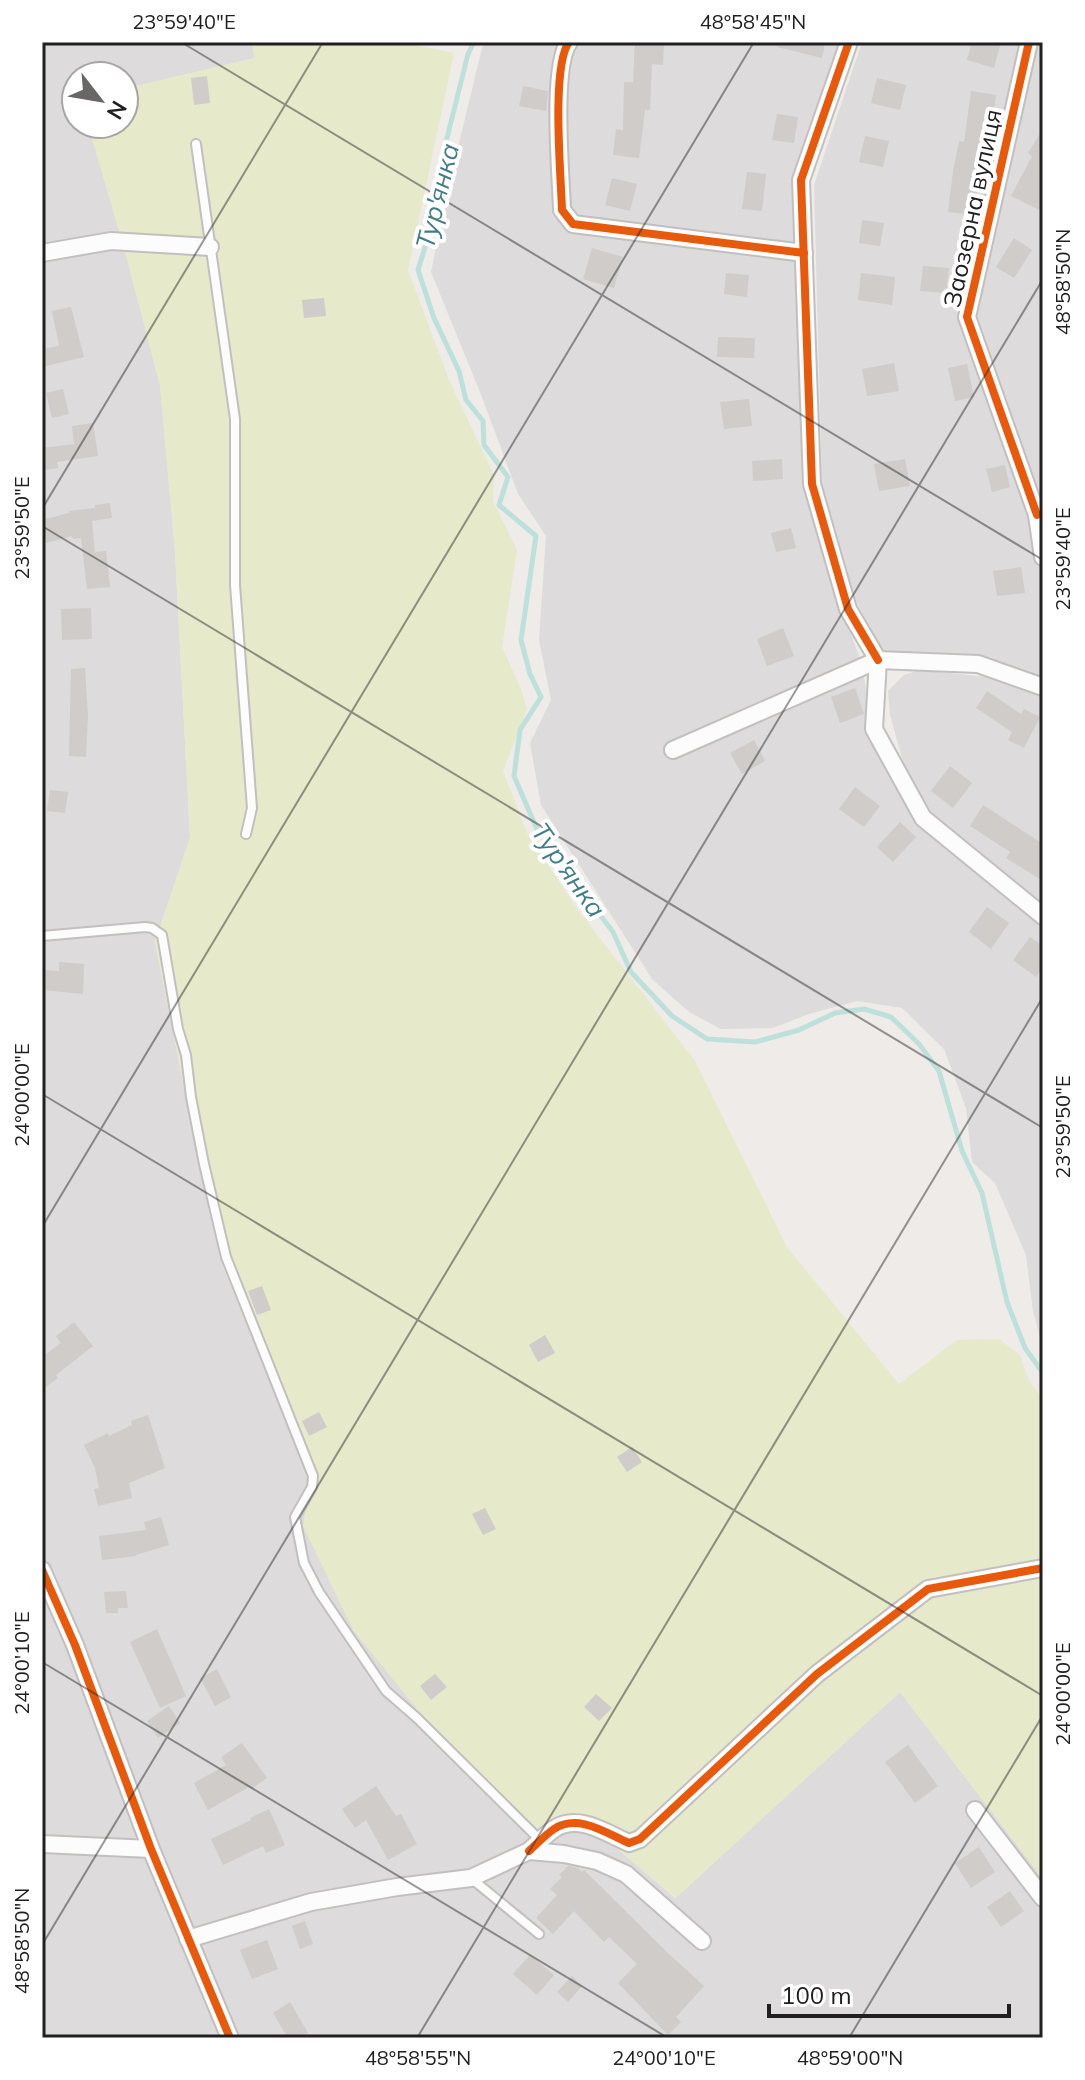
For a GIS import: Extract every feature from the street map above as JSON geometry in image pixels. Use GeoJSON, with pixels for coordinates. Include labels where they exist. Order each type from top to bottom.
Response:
{"type":"FeatureCollection","features":[{"type":"Feature","properties":{"kind":"street"},"geometry":{"type":"LineString","coordinates":[[569,42],[560,73],[559,98],[562,210],[573,224],[804,253]]}},
{"type":"Feature","properties":{"kind":"street"},"geometry":{"type":"LineString","coordinates":[[849,42],[801,180],[812,484],[848,609],[878,660],[874,729],[923,818],[1043,916]]}},
{"type":"Feature","properties":{"kind":"street","name":"Заозерна вулиця"},"geometry":{"type":"LineString","coordinates":[[1029,42],[967,317],[1040,510],[1043,557]]}},
{"type":"Feature","properties":{"kind":"street"},"geometry":{"type":"LineString","coordinates":[[42,253],[111,241],[210,247]]}},
{"type":"Feature","properties":{"kind":"street"},"geometry":{"type":"LineString","coordinates":[[673,750],[878,660],[978,664],[1043,687]]}},
{"type":"Feature","properties":{"kind":"street"},"geometry":{"type":"LineString","coordinates":[[188,1939],[311,1902],[471,1878],[535,1846],[555,1828],[571,1821],[586,1824],[629,1843],[640,1839],[817,1674],[928,1589],[1043,1568]]}},
{"type":"Feature","properties":{"kind":"street"},"geometry":{"type":"LineString","coordinates":[[42,1570],[75,1645],[151,1849],[230,2038]]}},
{"type":"Feature","properties":{"kind":"street"},"geometry":{"type":"LineString","coordinates":[[975,1810],[1043,1898]]}},
{"type":"Feature","properties":{"kind":"street"},"geometry":{"type":"LineString","coordinates":[[42,1844],[151,1849]]}},
{"type":"Feature","properties":{"kind":"street"},"geometry":{"type":"LineString","coordinates":[[535,1846],[597,1861],[626,1874],[702,1941]]}},
{"type":"Feature","properties":{"kind":"lane"},"geometry":{"type":"LineString","coordinates":[[196,144],[235,419],[235,585],[252,808],[246,834]]}},
{"type":"Feature","properties":{"kind":"lane"},"geometry":{"type":"LineString","coordinates":[[42,936],[145,927],[162,935],[204,1164],[226,1257],[313,1476],[312,1487],[295,1517],[304,1563],[319,1592],[386,1691],[417,1718],[535,1846]]}},
{"type":"Feature","properties":{"kind":"lane"},"geometry":{"type":"LineString","coordinates":[[471,1878],[539,1934]]}},
{"type":"Feature","properties":{"kind":"shaded area"},"geometry":{"type":"Polygon","coordinates":[[[42,42],[252,42],[255,58],[140,85],[140,60],[60,60],[60,140],[93,140],[160,385],[175,552],[190,838],[155,942],[223,1267],[310,1480],[568,1829],[605,1838],[675,1898],[900,1692],[1043,1879],[1043,2038],[42,2038],[42,42]]]}},
{"type":"Feature","properties":{"kind":"shaded area"},"geometry":{"type":"Polygon","coordinates":[[[486,42],[844,42],[795,181],[806,486],[842,610],[861,661],[868,701],[921,823],[1043,928],[1043,1348],[1033,1311],[1026,1255],[995,1183],[972,1162],[966,1108],[944,1049],[902,1008],[857,1001],[773,1028],[721,1029],[689,1012],[652,979],[541,805],[530,743],[551,700],[539,640],[546,536],[518,494],[431,272],[448,189],[486,42]]]}},
{"type":"Feature","properties":{"kind":"shaded area"},"geometry":{"type":"Polygon","coordinates":[[[862,42],[1043,42],[1043,677],[985,660],[881,650],[856,601],[822,483],[814,185],[862,42]]]}},
{"type":"Feature","properties":{"kind":"shaded area"},"geometry":{"type":"Polygon","coordinates":[[[920,670],[986,677],[1043,696],[1043,909],[925,812],[902,758],[890,715],[888,691],[904,675],[920,670]]]}},
{"type":"Feature","properties":{"kind":"green space"},"geometry":{"type":"Polygon","coordinates":[[[252,42],[399,42],[454,53],[408,270],[449,380],[494,475],[493,501],[517,550],[502,647],[527,709],[503,771],[528,835],[578,910],[695,1061],[787,1247],[899,1384],[957,1340],[999,1339],[1020,1355],[1029,1381],[1043,1400],[1043,1879],[900,1692],[676,1898],[605,1838],[568,1829],[540,1847],[455,1756],[353,1630],[303,1526],[310,1480],[223,1267],[155,942],[190,838],[175,552],[160,385],[93,140],[140,140],[140,85],[254,58],[252,42]]]}},
{"type":"Feature","properties":{"kind":"building"},"geometry":{"type":"Polygon","coordinates":[[[635,42],[664,42],[663,65],[652,64],[650,110],[645,110],[639,158],[613,155],[616,129],[623,130],[624,82],[633,82],[635,42]]]}},
{"type":"Feature","properties":{"kind":"building"},"geometry":{"type":"Polygon","coordinates":[[[778,42],[825,42],[822,58],[777,47],[778,42]]]}},
{"type":"Feature","properties":{"kind":"building"},"geometry":{"type":"Polygon","coordinates":[[[972,42],[1001,42],[994,68],[967,60],[972,42]]]}},
{"type":"Feature","properties":{"kind":"building"},"geometry":{"type":"Polygon","coordinates":[[[207,76],[210,103],[194,105],[191,78],[207,76]]]}},
{"type":"Feature","properties":{"kind":"building"},"geometry":{"type":"Polygon","coordinates":[[[877,78],[906,85],[900,110],[871,103],[877,78]]]}},
{"type":"Feature","properties":{"kind":"building"},"geometry":{"type":"Polygon","coordinates":[[[523,86],[548,91],[546,111],[519,106],[523,86]]]}},
{"type":"Feature","properties":{"kind":"building"},"geometry":{"type":"Polygon","coordinates":[[[971,91],[996,95],[992,127],[979,171],[974,215],[948,212],[953,171],[959,141],[964,142],[971,91]]]}},
{"type":"Feature","properties":{"kind":"building"},"geometry":{"type":"Polygon","coordinates":[[[777,114],[798,117],[794,143],[772,140],[777,114]]]}},
{"type":"Feature","properties":{"kind":"building"},"geometry":{"type":"Polygon","coordinates":[[[1043,129],[1043,203],[1039,210],[1011,196],[1032,156],[1028,153],[1043,129]]]}},
{"type":"Feature","properties":{"kind":"building"},"geometry":{"type":"Polygon","coordinates":[[[865,136],[889,141],[883,167],[859,162],[865,136]]]}},
{"type":"Feature","properties":{"kind":"building"},"geometry":{"type":"Polygon","coordinates":[[[747,172],[766,174],[762,211],[742,209],[747,172]]]}},
{"type":"Feature","properties":{"kind":"building"},"geometry":{"type":"Polygon","coordinates":[[[612,178],[637,184],[630,211],[605,205],[612,178]]]}},
{"type":"Feature","properties":{"kind":"building"},"geometry":{"type":"Polygon","coordinates":[[[862,220],[884,223],[880,246],[859,243],[862,220]]]}},
{"type":"Feature","properties":{"kind":"building"},"geometry":{"type":"Polygon","coordinates":[[[1014,238],[1032,250],[1014,278],[996,267],[1014,238]]]}},
{"type":"Feature","properties":{"kind":"building"},"geometry":{"type":"Polygon","coordinates":[[[592,248],[623,257],[614,288],[583,279],[592,248]]]}},
{"type":"Feature","properties":{"kind":"building"},"geometry":{"type":"Polygon","coordinates":[[[923,266],[949,268],[946,293],[920,291],[923,266]]]}},
{"type":"Feature","properties":{"kind":"building"},"geometry":{"type":"Polygon","coordinates":[[[726,273],[749,275],[747,297],[724,294],[726,273]]]}},
{"type":"Feature","properties":{"kind":"building"},"geometry":{"type":"Polygon","coordinates":[[[861,273],[895,277],[892,305],[858,300],[861,273]]]}},
{"type":"Feature","properties":{"kind":"building"},"geometry":{"type":"Polygon","coordinates":[[[324,298],[326,316],[304,318],[302,300],[324,298]]]}},
{"type":"Feature","properties":{"kind":"building"},"geometry":{"type":"Polygon","coordinates":[[[71,307],[84,357],[42,367],[42,349],[59,346],[52,311],[71,307]]]}},
{"type":"Feature","properties":{"kind":"building"},"geometry":{"type":"Polygon","coordinates":[[[718,337],[755,338],[754,358],[717,357],[718,337]]]}},
{"type":"Feature","properties":{"kind":"building"},"geometry":{"type":"Polygon","coordinates":[[[894,363],[899,391],[867,396],[862,369],[894,363]]]}},
{"type":"Feature","properties":{"kind":"building"},"geometry":{"type":"Polygon","coordinates":[[[967,364],[974,397],[955,401],[948,368],[967,364]]]}},
{"type":"Feature","properties":{"kind":"building"},"geometry":{"type":"Polygon","coordinates":[[[63,389],[69,414],[52,418],[46,393],[63,389]]]}},
{"type":"Feature","properties":{"kind":"building"},"geometry":{"type":"Polygon","coordinates":[[[749,399],[752,426],[724,429],[720,402],[749,399]]]}},
{"type":"Feature","properties":{"kind":"building"},"geometry":{"type":"Polygon","coordinates":[[[93,423],[98,456],[57,462],[58,468],[42,470],[42,448],[74,444],[72,426],[93,423]]]}},
{"type":"Feature","properties":{"kind":"building"},"geometry":{"type":"Polygon","coordinates":[[[782,459],[783,479],[753,481],[752,461],[782,459]]]}},
{"type":"Feature","properties":{"kind":"building"},"geometry":{"type":"Polygon","coordinates":[[[905,459],[910,486],[879,491],[874,464],[905,459]]]}},
{"type":"Feature","properties":{"kind":"building"},"geometry":{"type":"Polygon","coordinates":[[[1005,465],[1010,487],[992,492],[986,469],[1005,465]]]}},
{"type":"Feature","properties":{"kind":"building"},"geometry":{"type":"Polygon","coordinates":[[[110,503],[112,518],[92,521],[95,552],[106,551],[110,587],[87,589],[81,538],[73,539],[72,536],[42,544],[42,520],[110,503]]]}},
{"type":"Feature","properties":{"kind":"building"},"geometry":{"type":"Polygon","coordinates":[[[791,528],[796,548],[776,552],[771,533],[791,528]]]}},
{"type":"Feature","properties":{"kind":"building"},"geometry":{"type":"Polygon","coordinates":[[[1021,567],[1025,593],[997,596],[993,571],[1021,567]]]}},
{"type":"Feature","properties":{"kind":"building"},"geometry":{"type":"Polygon","coordinates":[[[91,608],[92,639],[62,640],[61,609],[91,608]]]}},
{"type":"Feature","properties":{"kind":"building"},"geometry":{"type":"Polygon","coordinates":[[[783,628],[794,656],[767,666],[757,639],[783,628]]]}},
{"type":"Feature","properties":{"kind":"building"},"geometry":{"type":"Polygon","coordinates":[[[85,668],[88,716],[86,757],[69,756],[71,669],[85,668]]]}},
{"type":"Feature","properties":{"kind":"building"},"geometry":{"type":"Polygon","coordinates":[[[855,688],[864,714],[840,723],[831,697],[855,688]]]}},
{"type":"Feature","properties":{"kind":"building"},"geometry":{"type":"Polygon","coordinates":[[[987,691],[1021,714],[1024,709],[1040,717],[1024,748],[1008,740],[1012,732],[976,708],[987,691]]]}},
{"type":"Feature","properties":{"kind":"building"},"geometry":{"type":"Polygon","coordinates":[[[754,740],[765,761],[742,774],[730,753],[754,740]]]}},
{"type":"Feature","properties":{"kind":"building"},"geometry":{"type":"Polygon","coordinates":[[[950,766],[972,783],[953,808],[931,791],[950,766]]]}},
{"type":"Feature","properties":{"kind":"building"},"geometry":{"type":"Polygon","coordinates":[[[855,787],[880,806],[864,827],[839,809],[855,787]]]}},
{"type":"Feature","properties":{"kind":"building"},"geometry":{"type":"Polygon","coordinates":[[[50,790],[68,792],[65,813],[47,811],[50,790]]]}},
{"type":"Feature","properties":{"kind":"building"},"geometry":{"type":"Polygon","coordinates":[[[983,805],[1043,844],[1043,881],[1006,858],[1010,852],[970,826],[983,805]]]}},
{"type":"Feature","properties":{"kind":"building"},"geometry":{"type":"Polygon","coordinates":[[[900,822],[916,837],[893,862],[877,847],[900,822]]]}},
{"type":"Feature","properties":{"kind":"building"},"geometry":{"type":"Polygon","coordinates":[[[987,907],[1009,923],[991,949],[969,932],[987,907]]]}},
{"type":"Feature","properties":{"kind":"building"},"geometry":{"type":"Polygon","coordinates":[[[1030,937],[1043,946],[1043,967],[1036,977],[1013,960],[1030,937]]]}},
{"type":"Feature","properties":{"kind":"building"},"geometry":{"type":"Polygon","coordinates":[[[59,962],[84,964],[83,994],[42,990],[42,970],[59,971],[59,962]]]}},
{"type":"Feature","properties":{"kind":"building"},"geometry":{"type":"Polygon","coordinates":[[[262,1286],[271,1310],[257,1315],[248,1291],[262,1286]]]}},
{"type":"Feature","properties":{"kind":"building"},"geometry":{"type":"Polygon","coordinates":[[[74,1322],[93,1346],[42,1390],[42,1357],[61,1343],[56,1336],[74,1322]]]}},
{"type":"Feature","properties":{"kind":"building"},"geometry":{"type":"Polygon","coordinates":[[[545,1335],[555,1353],[538,1362],[529,1345],[545,1335]]]}},
{"type":"Feature","properties":{"kind":"building"},"geometry":{"type":"Polygon","coordinates":[[[319,1412],[327,1427],[309,1436],[302,1421],[319,1412]]]}},
{"type":"Feature","properties":{"kind":"building"},"geometry":{"type":"Polygon","coordinates":[[[148,1415],[165,1468],[129,1483],[132,1498],[98,1506],[94,1489],[99,1488],[95,1468],[84,1445],[108,1433],[109,1436],[132,1425],[131,1421],[148,1415]]]}},
{"type":"Feature","properties":{"kind":"building"},"geometry":{"type":"Polygon","coordinates":[[[632,1447],[642,1462],[627,1472],[617,1457],[632,1447]]]}},
{"type":"Feature","properties":{"kind":"building"},"geometry":{"type":"Polygon","coordinates":[[[485,1508],[496,1529],[483,1535],[472,1514],[485,1508]]]}},
{"type":"Feature","properties":{"kind":"building"},"geometry":{"type":"Polygon","coordinates":[[[161,1517],[169,1545],[136,1556],[102,1560],[99,1536],[146,1530],[144,1522],[161,1517]]]}},
{"type":"Feature","properties":{"kind":"building"},"geometry":{"type":"Polygon","coordinates":[[[126,1591],[128,1608],[118,1608],[118,1613],[106,1613],[104,1592],[126,1591]]]}},
{"type":"Feature","properties":{"kind":"building"},"geometry":{"type":"Polygon","coordinates":[[[157,1629],[186,1696],[160,1708],[130,1642],[157,1629]]]}},
{"type":"Feature","properties":{"kind":"building"},"geometry":{"type":"Polygon","coordinates":[[[217,1669],[231,1697],[215,1706],[200,1678],[217,1669]]]}},
{"type":"Feature","properties":{"kind":"building"},"geometry":{"type":"Polygon","coordinates":[[[435,1674],[447,1687],[431,1700],[420,1686],[435,1674]]]}},
{"type":"Feature","properties":{"kind":"building"},"geometry":{"type":"Polygon","coordinates":[[[596,1694],[612,1708],[599,1721],[584,1707],[596,1694]]]}},
{"type":"Feature","properties":{"kind":"building"},"geometry":{"type":"Polygon","coordinates":[[[169,1706],[180,1723],[158,1738],[147,1721],[169,1706]]]}},
{"type":"Feature","properties":{"kind":"building"},"geometry":{"type":"Polygon","coordinates":[[[242,1743],[267,1778],[208,1810],[194,1783],[226,1765],[221,1757],[242,1743]]]}},
{"type":"Feature","properties":{"kind":"building"},"geometry":{"type":"Polygon","coordinates":[[[908,1745],[938,1786],[915,1803],[885,1762],[908,1745]]]}},
{"type":"Feature","properties":{"kind":"building"},"geometry":{"type":"Polygon","coordinates":[[[376,1786],[396,1816],[401,1814],[417,1844],[388,1860],[366,1820],[355,1828],[342,1809],[376,1786]]]}},
{"type":"Feature","properties":{"kind":"building"},"geometry":{"type":"Polygon","coordinates":[[[269,1809],[285,1845],[266,1853],[263,1846],[223,1865],[211,1839],[269,1809]]]}},
{"type":"Feature","properties":{"kind":"building"},"geometry":{"type":"Polygon","coordinates":[[[979,1847],[995,1872],[971,1888],[955,1863],[979,1847]]]}},
{"type":"Feature","properties":{"kind":"building"},"geometry":{"type":"Polygon","coordinates":[[[568,1866],[582,1872],[584,1870],[704,1986],[676,2017],[681,2022],[668,2035],[618,1983],[637,1964],[609,1937],[604,1942],[574,1911],[553,1934],[536,1918],[557,1895],[550,1889],[568,1866]]]}},
{"type":"Feature","properties":{"kind":"building"},"geometry":{"type":"Polygon","coordinates":[[[1010,1891],[1024,1911],[1001,1927],[987,1907],[1010,1891]]]}},
{"type":"Feature","properties":{"kind":"building"},"geometry":{"type":"Polygon","coordinates":[[[305,1921],[313,1944],[300,1949],[292,1926],[305,1921]]]}},
{"type":"Feature","properties":{"kind":"building"},"geometry":{"type":"Polygon","coordinates":[[[267,1940],[278,1969],[252,1979],[240,1950],[267,1940]]]}},
{"type":"Feature","properties":{"kind":"building"},"geometry":{"type":"Polygon","coordinates":[[[530,1955],[554,1975],[537,1995],[513,1974],[530,1955]]]}},
{"type":"Feature","properties":{"kind":"building"},"geometry":{"type":"Polygon","coordinates":[[[572,1976],[582,1986],[568,2002],[557,1992],[572,1976]]]}},
{"type":"Feature","properties":{"kind":"building"},"geometry":{"type":"Polygon","coordinates":[[[290,2002],[308,2033],[300,2038],[288,2038],[273,2013],[290,2002]]]}},
{"type":"Feature","properties":{"kind":"waterway","name":"Тур'янка"},"geometry":{"type":"LineString","coordinates":[[474,42],[468,54],[447,138],[418,270],[434,318],[459,371],[466,400],[483,421],[484,445],[508,477],[499,505],[536,536],[521,640],[530,674],[541,697],[520,730],[514,776],[539,834],[613,932],[631,972],[672,1016],[707,1039],[755,1042],[799,1030],[835,1013],[864,1009],[891,1017],[919,1044],[939,1071],[962,1151],[982,1193],[1007,1302],[1025,1348],[1043,1373]]}},
{"type":"Feature","properties":{"kind":"cycle path"},"geometry":{"type":"LineString","coordinates":[[569,42],[560,74],[558,123],[562,210],[573,224],[804,253]]}},
{"type":"Feature","properties":{"kind":"cycle path"},"geometry":{"type":"LineString","coordinates":[[849,42],[801,180],[812,484],[848,609],[878,660]]}},
{"type":"Feature","properties":{"kind":"cycle path"},"geometry":{"type":"LineString","coordinates":[[1029,42],[967,317],[1037,515]]}},
{"type":"Feature","properties":{"kind":"cycle path"},"geometry":{"type":"LineString","coordinates":[[529,1851],[554,1829],[573,1823],[592,1826],[629,1843],[640,1839],[817,1674],[928,1589],[1043,1568]]}},
{"type":"Feature","properties":{"kind":"cycle path"},"geometry":{"type":"LineString","coordinates":[[42,1570],[75,1645],[151,1849],[230,2038]]}}]}
